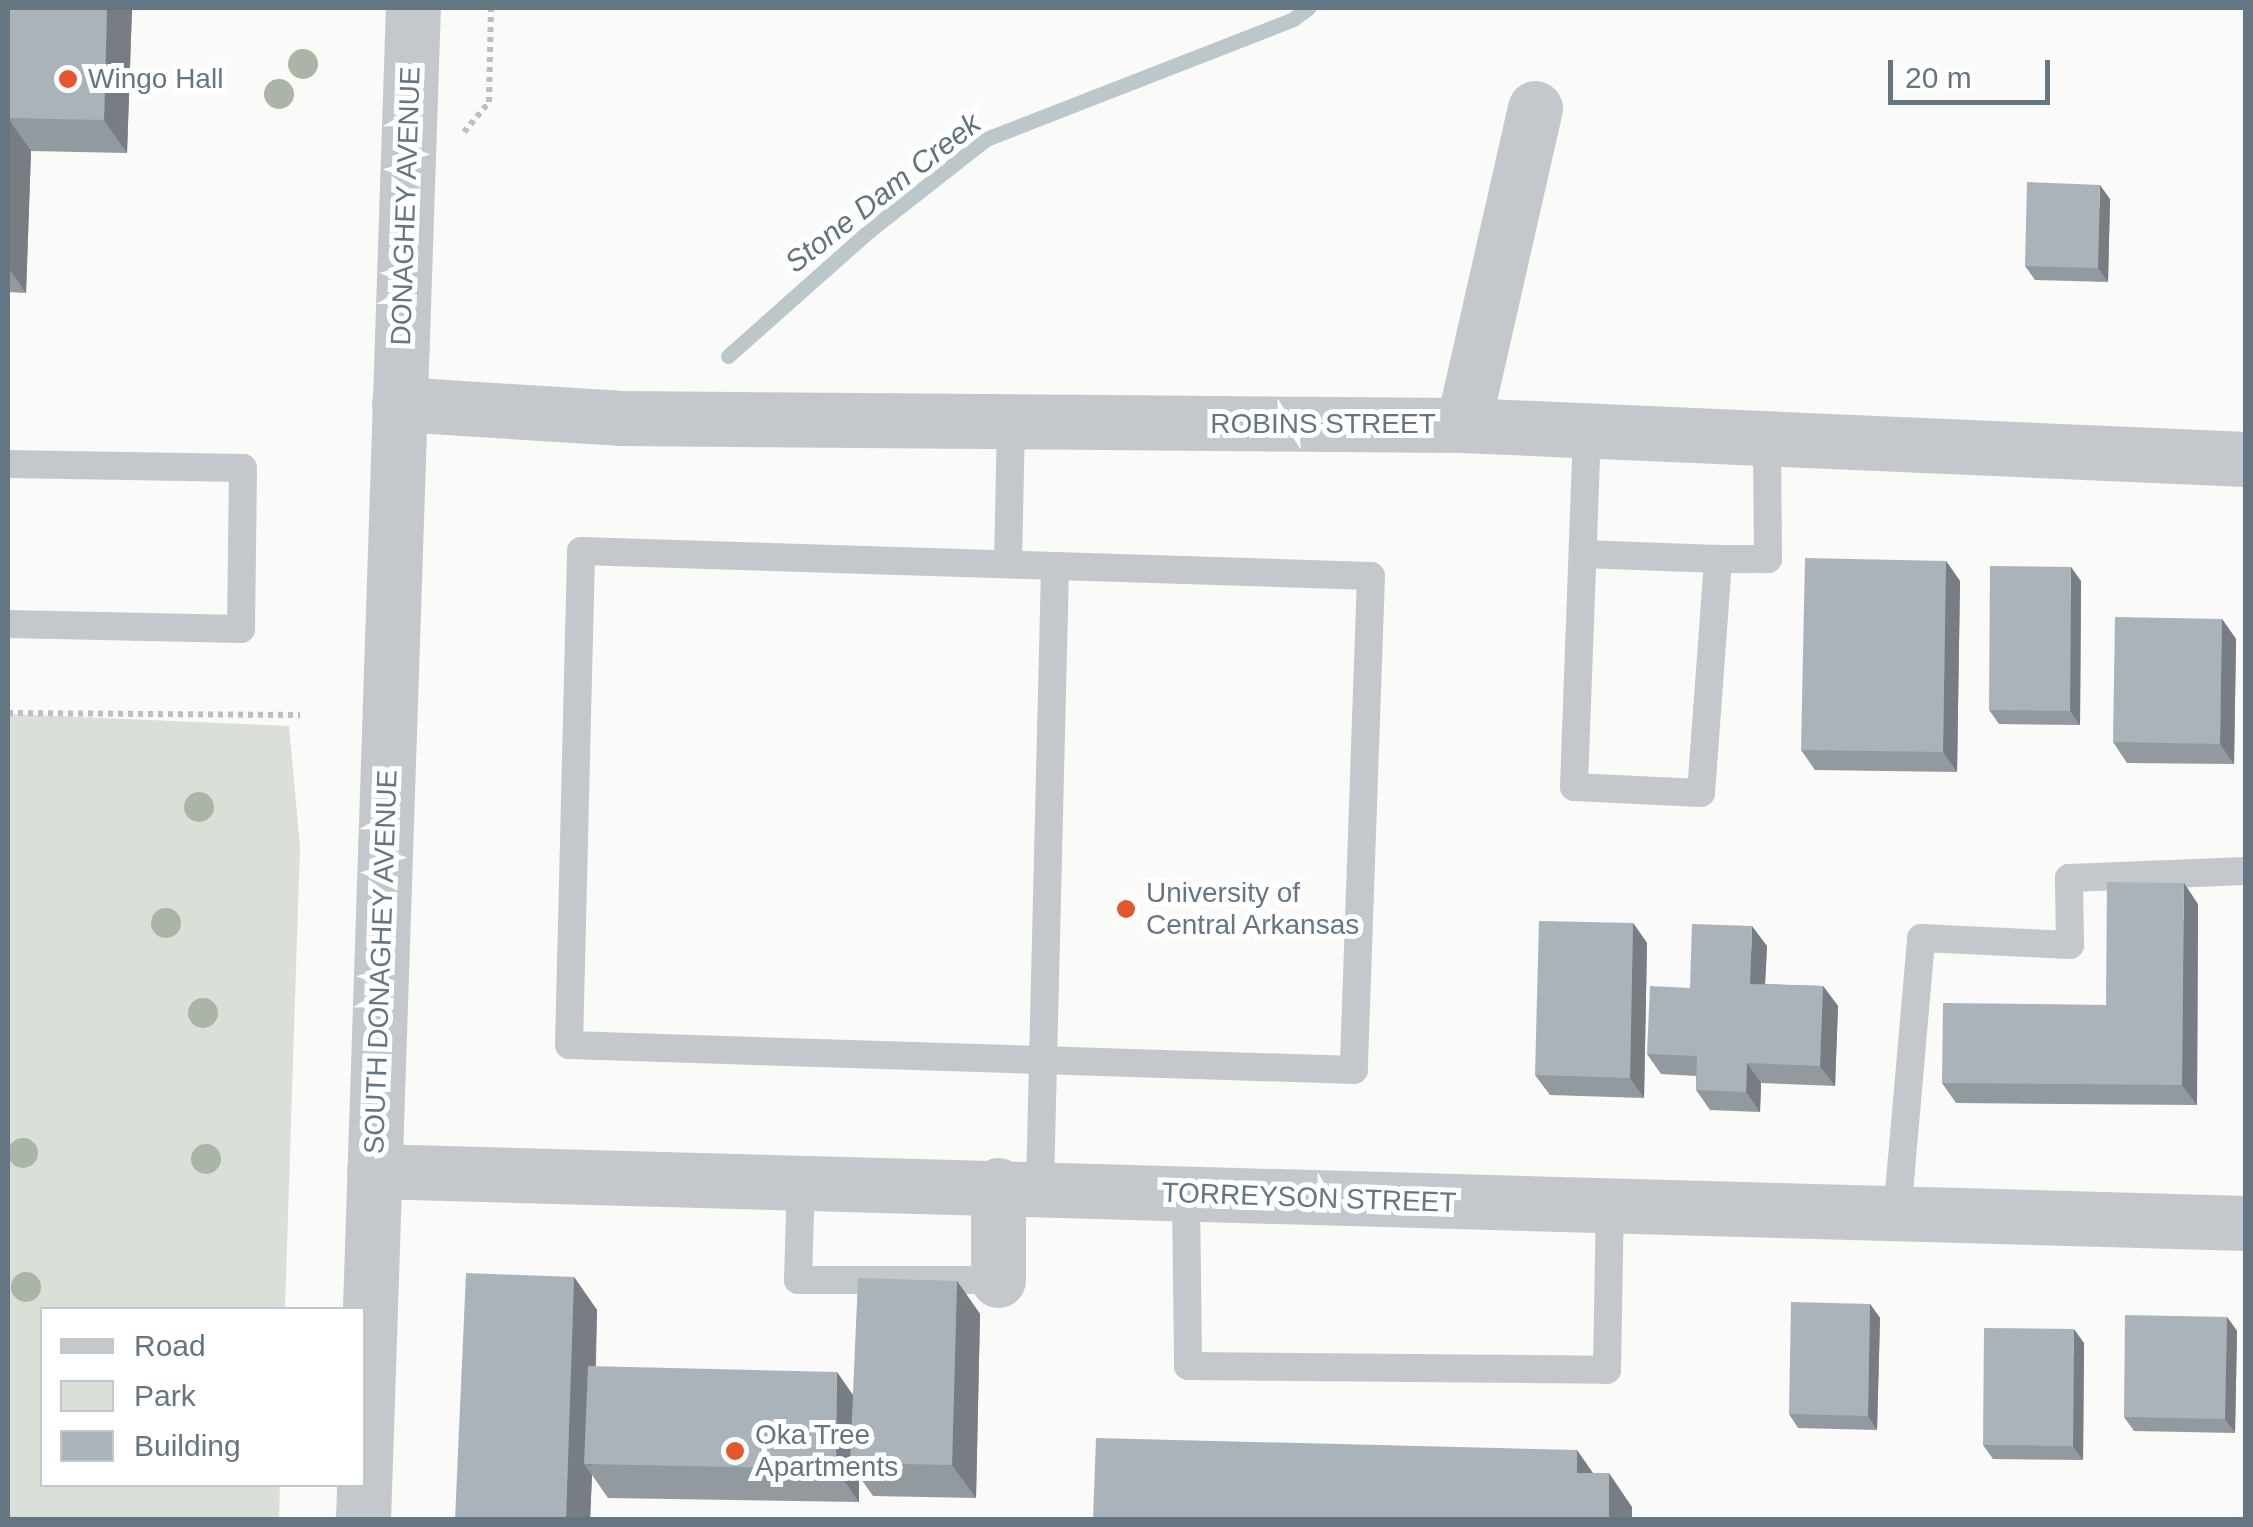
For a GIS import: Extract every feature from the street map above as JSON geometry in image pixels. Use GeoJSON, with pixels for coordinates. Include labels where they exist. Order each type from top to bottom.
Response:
{"type":"FeatureCollection","features":[{"type":"Feature","properties":{"kind":"street","name":"DONAGHEY AVENUE"},"geometry":{"type":"LineString","coordinates":[[399,404],[412,8]]}},
{"type":"Feature","properties":{"kind":"street"},"geometry":{"type":"LineString","coordinates":[[1463,425],[1535,108]]}},
{"type":"Feature","properties":{"kind":"street","name":"ROBINS STREET"},"geometry":{"type":"LineString","coordinates":[[399,404],[620,418],[1463,425],[2246,459]]}},
{"type":"Feature","properties":{"kind":"street","name":"SOUTH DONAGHEY AVENUE"},"geometry":{"type":"LineString","coordinates":[[365,1432],[399,404]]}},
{"type":"Feature","properties":{"kind":"street","name":"TORREYSON STREET"},"geometry":{"type":"LineString","coordinates":[[374,1170],[1019,1185],[1186,1196],[2246,1223]]}},
{"type":"Feature","properties":{"kind":"street"},"geometry":{"type":"LineString","coordinates":[[998,1280],[1019,1185]]}},
{"type":"Feature","properties":{"kind":"street","name":"SOUTH DONAGHEY AVENUE"},"geometry":{"type":"LineString","coordinates":[[362,1520],[363,1487]]}},
{"type":"Feature","properties":{"kind":"lane"},"geometry":{"type":"LineString","coordinates":[[1008,564],[1011,421]]}},
{"type":"Feature","properties":{"kind":"lane"},"geometry":{"type":"LineString","coordinates":[[1587,431],[1574,787],[1701,793],[1718,558]]}},
{"type":"Feature","properties":{"kind":"lane"},"geometry":{"type":"LineString","coordinates":[[1583,554],[1768,558],[1768,438]]}},
{"type":"Feature","properties":{"kind":"lane"},"geometry":{"type":"LineString","coordinates":[[8,464],[243,468],[240,629],[8,624]]}},
{"type":"Feature","properties":{"kind":"lane"},"geometry":{"type":"LineString","coordinates":[[581,552],[1008,564],[1372,576],[1354,1070],[569,1045],[581,552]]}},
{"type":"Feature","properties":{"kind":"lane"},"geometry":{"type":"LineString","coordinates":[[1019,1185],[1042,1060],[1055,566]]}},
{"type":"Feature","properties":{"kind":"lane"},"geometry":{"type":"LineString","coordinates":[[1897,1214],[1921,938],[2070,945],[2069,878],[2246,871]]}},
{"type":"Feature","properties":{"kind":"lane"},"geometry":{"type":"LineString","coordinates":[[801,1180],[798,1280],[998,1280]]}},
{"type":"Feature","properties":{"kind":"lane"},"geometry":{"type":"LineString","coordinates":[[1186,1196],[1188,1366],[1607,1370],[1610,1206]]}},
{"type":"Feature","properties":{"kind":"path"},"geometry":{"type":"LineString","coordinates":[[489,102],[492,8]]}},
{"type":"Feature","properties":{"kind":"path"},"geometry":{"type":"LineString","coordinates":[[8,713],[300,715]]}},
{"type":"Feature","properties":{"kind":"green space"},"geometry":{"type":"Polygon","coordinates":[[[8,714],[289,726],[300,846],[285,1307],[40,1307],[40,1487],[280,1487],[279,1519],[8,1519],[8,714]]]}},
{"type":"Feature","properties":{"kind":"building"},"geometry":{"type":"Polygon","coordinates":[[[8,8],[107,8],[104,120],[8,118],[8,8]]]}},
{"type":"Feature","properties":{"kind":"building"},"geometry":{"type":"Polygon","coordinates":[[[2027,182],[2100,185],[2098,268],[2025,266],[2027,182]]]}},
{"type":"Feature","properties":{"kind":"building"},"geometry":{"type":"Polygon","coordinates":[[[1805,558],[1946,561],[1943,752],[1801,750],[1805,558]]]}},
{"type":"Feature","properties":{"kind":"building"},"geometry":{"type":"Polygon","coordinates":[[[1990,566],[2071,567],[2070,711],[1989,710],[1990,566]]]}},
{"type":"Feature","properties":{"kind":"building"},"geometry":{"type":"Polygon","coordinates":[[[2115,617],[2222,619],[2220,744],[2113,742],[2115,617]]]}},
{"type":"Feature","properties":{"kind":"building"},"geometry":{"type":"Polygon","coordinates":[[[2107,882],[2184,883],[2182,1085],[1942,1083],[1943,1003],[2106,1005],[2107,882]]]}},
{"type":"Feature","properties":{"kind":"building"},"geometry":{"type":"Polygon","coordinates":[[[1539,921],[1633,923],[1630,1078],[1535,1075],[1539,921]]]}},
{"type":"Feature","properties":{"kind":"building"},"geometry":{"type":"Polygon","coordinates":[[[1692,924],[1752,926],[1750,984],[1823,986],[1820,1066],[1747,1063],[1746,1092],[1696,1090],[1697,1056],[1647,1054],[1650,986],[1690,988],[1692,924]]]}},
{"type":"Feature","properties":{"kind":"building"},"geometry":{"type":"Polygon","coordinates":[[[466,1273],[574,1277],[566,1520],[455,1520],[466,1273]]]}},
{"type":"Feature","properties":{"kind":"building","name":"Oka Tree Apartments"},"geometry":{"type":"Polygon","coordinates":[[[858,1278],[957,1281],[952,1465],[850,1463],[858,1278]]]}},
{"type":"Feature","properties":{"kind":"building"},"geometry":{"type":"Polygon","coordinates":[[[1791,1302],[1870,1304],[1868,1416],[1789,1414],[1791,1302]]]}},
{"type":"Feature","properties":{"kind":"building"},"geometry":{"type":"Polygon","coordinates":[[[2125,1315],[2227,1317],[2225,1419],[2124,1417],[2125,1315]]]}},
{"type":"Feature","properties":{"kind":"building"},"geometry":{"type":"Polygon","coordinates":[[[1984,1328],[2074,1329],[2073,1446],[1983,1445],[1984,1328]]]}},
{"type":"Feature","properties":{"kind":"building"},"geometry":{"type":"Polygon","coordinates":[[[588,1366],[837,1372],[836,1469],[584,1464],[588,1366]]]}},
{"type":"Feature","properties":{"kind":"building"},"geometry":{"type":"Polygon","coordinates":[[[1096,1438],[1577,1450],[1577,1473],[1609,1473],[1609,1520],[1093,1520],[1096,1438]]]}},
{"type":"Feature","properties":{"kind":"waterway","name":"Stone Dam Creek"},"geometry":{"type":"LineString","coordinates":[[728,356],[870,230],[986,139],[1293,19],[1308,8]]}},
{"type":"Feature","properties":{"kind":"place","name":"Wingo Hall"},"geometry":{"type":"Point","coordinates":[68,79]}},
{"type":"Feature","properties":{"kind":"place","name":"University of Central Arkansas"},"geometry":{"type":"Point","coordinates":[1126,909]}},
{"type":"Feature","properties":{"kind":"place","name":"Oka Tree Apartments"},"geometry":{"type":"Point","coordinates":[735,1451]}}]}
